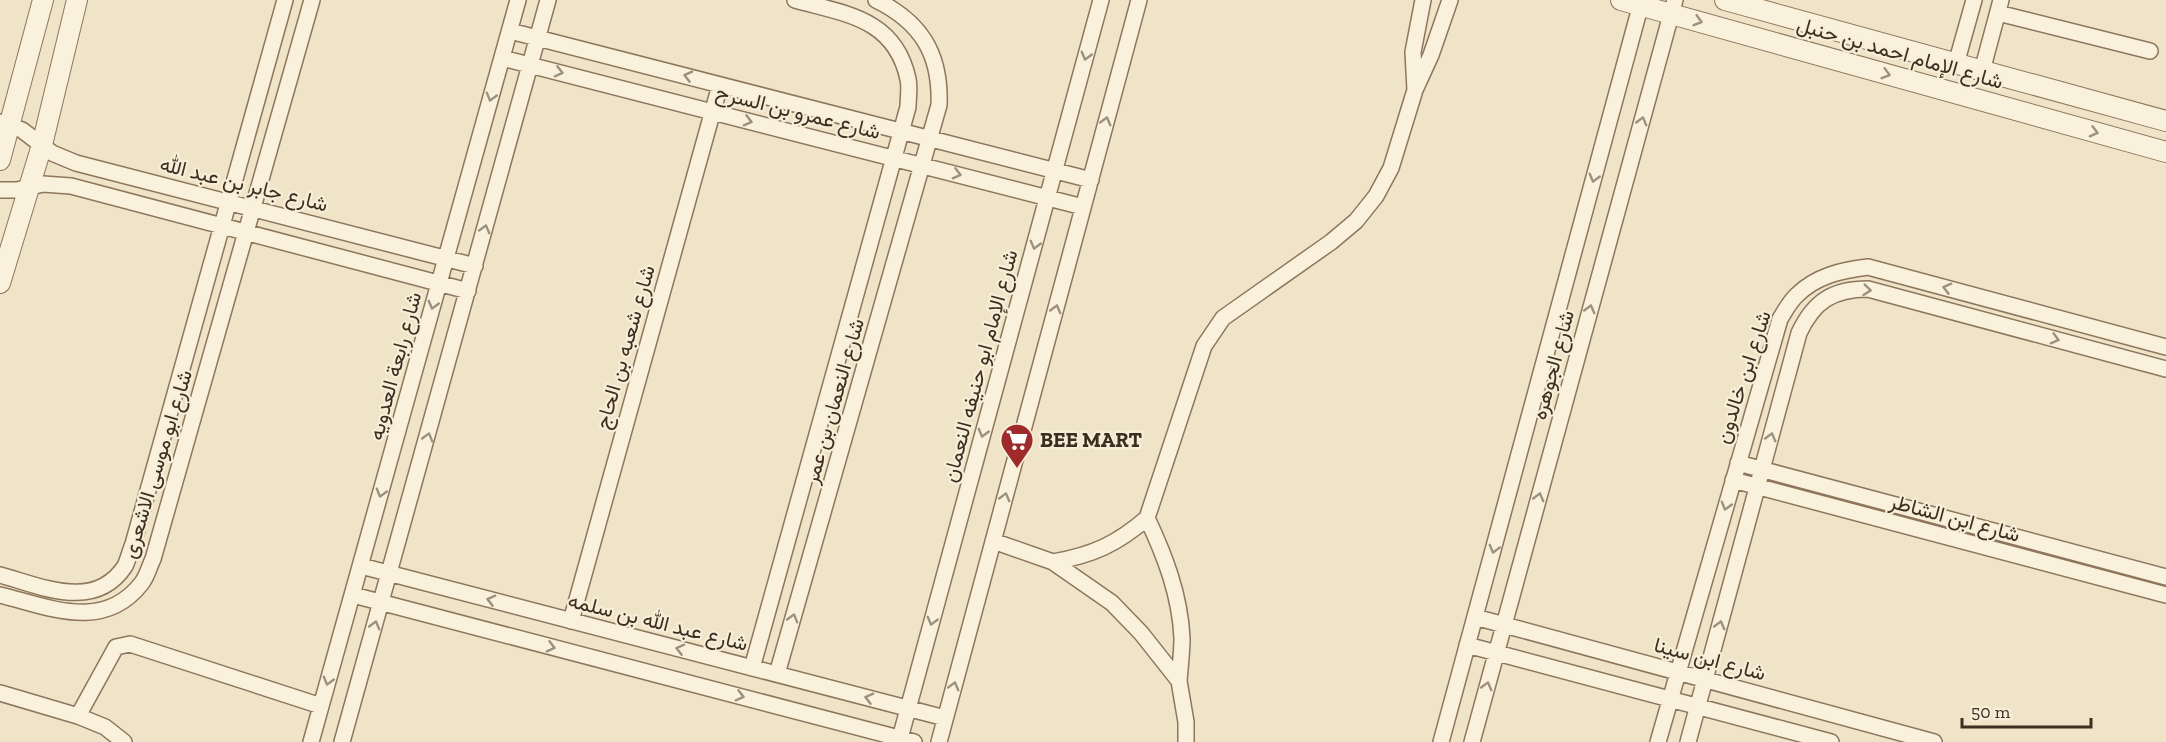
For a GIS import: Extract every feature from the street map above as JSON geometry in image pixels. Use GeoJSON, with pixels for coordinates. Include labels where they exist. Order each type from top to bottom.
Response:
{"type":"FeatureCollection","features":[{"type":"Feature","properties":{"kind":"street"},"geometry":{"type":"LineString","coordinates":[[0,160],[5,124],[43,0]]}},
{"type":"Feature","properties":{"kind":"street"},"geometry":{"type":"LineString","coordinates":[[0,283],[42,145],[77,0]]}},
{"type":"Feature","properties":{"kind":"street","name":"شارع ابو موسى الاشعرى"},"geometry":{"type":"LineString","coordinates":[[0,575],[64,593],[80,593],[95,590],[109,583],[125,566],[285,0]]}},
{"type":"Feature","properties":{"kind":"street","name":"شارع ابو موسى الاشعرى"},"geometry":{"type":"LineString","coordinates":[[0,595],[80,614],[100,612],[124,601],[142,583],[153,559],[312,0]]}},
{"type":"Feature","properties":{"kind":"street","name":"شارع رابعة العدويه"},"geometry":{"type":"LineString","coordinates":[[311,742],[518,0]]}},
{"type":"Feature","properties":{"kind":"street"},"geometry":{"type":"LineString","coordinates":[[342,742],[548,0]]}},
{"type":"Feature","properties":{"kind":"street","name":"شارع النعمان بن عمر"},"geometry":{"type":"LineString","coordinates":[[752,668],[903,131],[908,106],[909,80],[900,55],[885,34],[863,19],[795,0]]}},
{"type":"Feature","properties":{"kind":"street","name":"شارع النعمان بن عمر"},"geometry":{"type":"LineString","coordinates":[[777,674],[939,105],[940,82],[934,60],[924,40],[910,22],[892,8],[876,0]]}},
{"type":"Feature","properties":{"kind":"street","name":"شارع الإمام ابو حنيفه النعمان"},"geometry":{"type":"LineString","coordinates":[[905,741],[908,708],[1101,0]]}},
{"type":"Feature","properties":{"kind":"street"},"geometry":{"type":"LineString","coordinates":[[939,742],[1139,0]]}},
{"type":"Feature","properties":{"kind":"street"},"geometry":{"type":"LineString","coordinates":[[1415,90],[1413,51],[1423,0]]}},
{"type":"Feature","properties":{"kind":"street"},"geometry":{"type":"LineString","coordinates":[[1053,562],[1079,557],[1104,548],[1127,535],[1147,518],[1204,346],[1212,331],[1234,309],[1331,242],[1356,221],[1376,196],[1391,168],[1415,90],[1431,55],[1450,0]]}},
{"type":"Feature","properties":{"kind":"street","name":"شارع الإمام احمد بن حنبل"},"geometry":{"type":"LineString","coordinates":[[1621,0],[1673,7],[2066,125],[2166,152]]}},
{"type":"Feature","properties":{"kind":"street","name":"شارع الإمام احمد بن حنبل"},"geometry":{"type":"LineString","coordinates":[[1725,0],[2166,121]]}},
{"type":"Feature","properties":{"kind":"street"},"geometry":{"type":"LineString","coordinates":[[1956,64],[1974,0]]}},
{"type":"Feature","properties":{"kind":"street","name":"شارع الجوهره"},"geometry":{"type":"LineString","coordinates":[[1441,742],[1642,3]]}},
{"type":"Feature","properties":{"kind":"street"},"geometry":{"type":"LineString","coordinates":[[1982,71],[2000,6],[2150,51]]}},
{"type":"Feature","properties":{"kind":"street","name":"شارع الجوهره"},"geometry":{"type":"LineString","coordinates":[[1472,742],[1673,7]]}},
{"type":"Feature","properties":{"kind":"street","name":"شارع عمرو بن السرح"},"geometry":{"type":"LineString","coordinates":[[510,31],[1090,180]]}},
{"type":"Feature","properties":{"kind":"street","name":"شارع عمرو بن السرح"},"geometry":{"type":"LineString","coordinates":[[502,58],[1083,207]]}},
{"type":"Feature","properties":{"kind":"street","name":"شارع شعبه بن الحاج"},"geometry":{"type":"LineString","coordinates":[[571,621],[720,84]]}},
{"type":"Feature","properties":{"kind":"street"},"geometry":{"type":"LineString","coordinates":[[2066,125],[2074,96]]}},
{"type":"Feature","properties":{"kind":"street","name":"شارع جابر بن عبد الله"},"geometry":{"type":"LineString","coordinates":[[5,124],[33,136],[52,153],[76,163],[475,266]]}},
{"type":"Feature","properties":{"kind":"street"},"geometry":{"type":"LineString","coordinates":[[0,190],[57,184],[222,225],[468,291]]}},
{"type":"Feature","properties":{"kind":"street","name":"شارع ابن خالدون"},"geometry":{"type":"LineString","coordinates":[[1658,742],[1780,319],[1796,295],[1817,280],[1840,270],[1868,267],[2166,347]]}},
{"type":"Feature","properties":{"kind":"street","name":"شارع ابن خالدون"},"geometry":{"type":"LineString","coordinates":[[1688,742],[1799,333],[1806,317],[1818,304],[1833,294],[1850,289],[1868,289],[2166,369]]}},
{"type":"Feature","properties":{"kind":"street"},"geometry":{"type":"LineString","coordinates":[[1980,320],[1985,299]]}},
{"type":"Feature","properties":{"kind":"street","name":"شارع ابن الشاطر"},"geometry":{"type":"LineString","coordinates":[[1738,463],[2166,577]]}},
{"type":"Feature","properties":{"kind":"street","name":"شارع ابن الشاطر"},"geometry":{"type":"LineString","coordinates":[[1733,480],[2166,596]]}},
{"type":"Feature","properties":{"kind":"street"},"geometry":{"type":"LineString","coordinates":[[1929,533],[1934,516]]}},
{"type":"Feature","properties":{"kind":"street"},"geometry":{"type":"LineString","coordinates":[[1147,518],[1165,556],[1177,597],[1182,639],[1179,681],[1186,722],[1186,742]]}},
{"type":"Feature","properties":{"kind":"street"},"geometry":{"type":"LineString","coordinates":[[993,541],[1053,562],[1112,603],[1141,633],[1179,681]]}},
{"type":"Feature","properties":{"kind":"street","name":"شارع عبد الله بن سلمه"},"geometry":{"type":"LineString","coordinates":[[361,566],[945,718]]}},
{"type":"Feature","properties":{"kind":"street"},"geometry":{"type":"LineString","coordinates":[[352,595],[905,741]]}},
{"type":"Feature","properties":{"kind":"street","name":"شارع ابن سينا"},"geometry":{"type":"LineString","coordinates":[[1475,617],[1934,742]]}},
{"type":"Feature","properties":{"kind":"street"},"geometry":{"type":"LineString","coordinates":[[78,716],[117,647],[130,644],[321,706]]}},
{"type":"Feature","properties":{"kind":"street"},"geometry":{"type":"LineString","coordinates":[[1467,645],[1831,742]]}},
{"type":"Feature","properties":{"kind":"street"},"geometry":{"type":"LineString","coordinates":[[0,693],[78,716],[105,727],[124,742]]}},
{"type":"Feature","properties":{"kind":"place","name":"BEE MART"},"geometry":{"type":"Point","coordinates":[1017,469]}}]}
